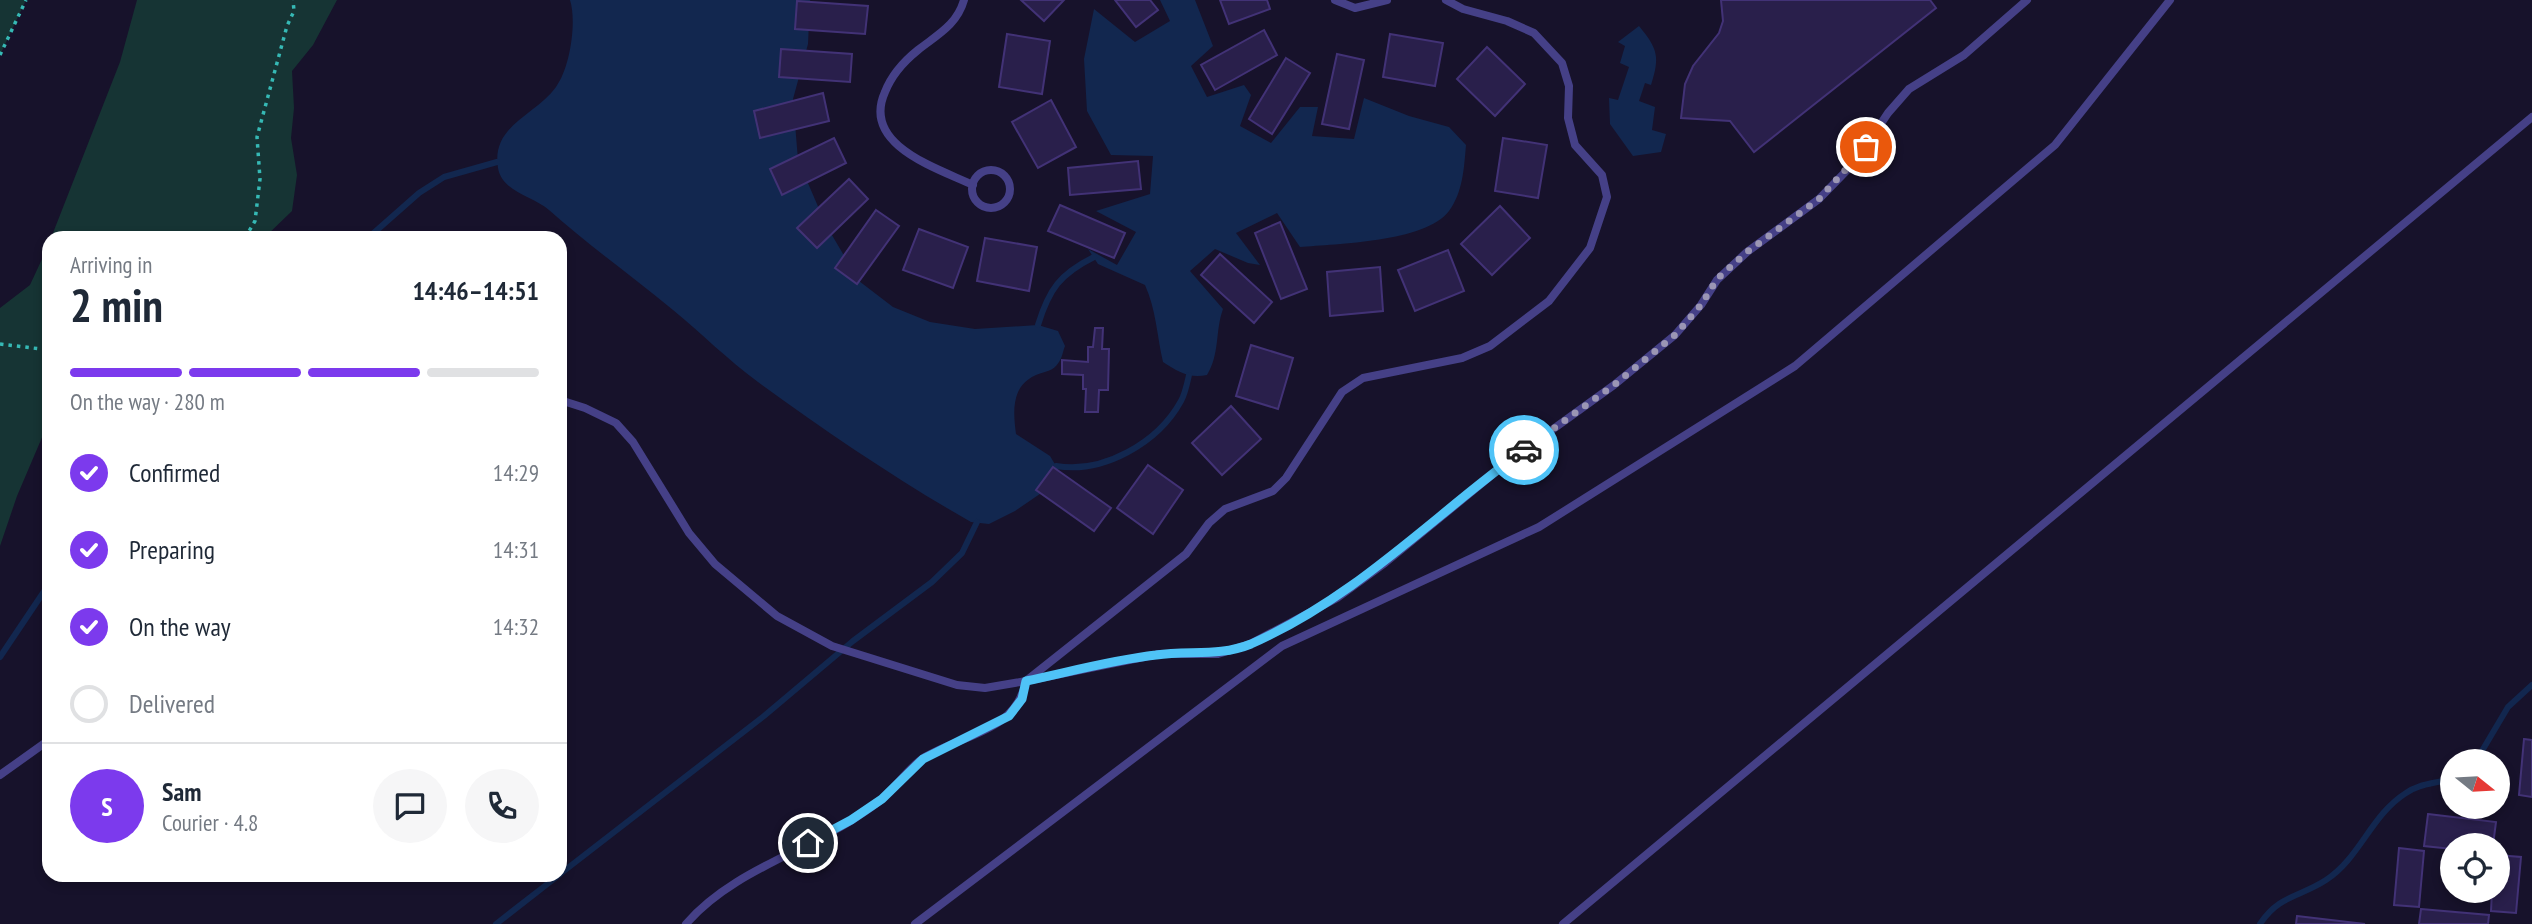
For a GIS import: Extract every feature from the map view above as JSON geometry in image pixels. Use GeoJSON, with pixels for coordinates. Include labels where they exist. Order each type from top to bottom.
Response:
{"type":"FeatureCollection","features":[{"type":"Feature","properties":{"kind":"lane"},"geometry":{"type":"LineString","coordinates":[[964,0],[954,23],[916,52],[892,75],[881,100],[880,124],[895,144],[922,162],[973,184]]}},
{"type":"Feature","properties":{"kind":"lane"},"geometry":{"type":"LineString","coordinates":[[1335,0],[1355,8],[1387,0]]}},
{"type":"Feature","properties":{"kind":"lane"},"geometry":{"type":"LineString","coordinates":[[686,924],[727,888],[851,820],[882,799],[923,759],[1009,716],[1022,699],[1026,681],[1186,554],[1209,523],[1225,509],[1273,491],[1286,478],[1342,392],[1363,378],[1462,358],[1490,346],[1549,301],[1590,248],[1607,197],[1602,175],[1576,145],[1568,118],[1569,86],[1562,63],[1534,33],[1507,21],[1463,9],[1446,0]]}},
{"type":"Feature","properties":{"kind":"lane"},"geometry":{"type":"LineString","coordinates":[[567,402],[616,423],[633,442],[689,533],[715,564],[777,616],[832,646],[957,685],[985,688],[1159,654],[1218,653],[1250,644],[1337,598],[1385,563],[1509,461],[1614,385],[1675,335],[1701,305],[1717,279],[1747,252],[1819,199],[1847,170],[1909,89],[1964,55],[2027,0]]}},
{"type":"Feature","properties":{"kind":"lane"},"geometry":{"type":"LineString","coordinates":[[915,924],[1282,646],[1539,527],[1795,366],[2055,145],[2170,0]]}},
{"type":"Feature","properties":{"kind":"lane"},"geometry":{"type":"LineString","coordinates":[[1563,924],[2532,117]]}},
{"type":"Feature","properties":{"kind":"lane"},"geometry":{"type":"LineString","coordinates":[[997,171],[1010,184],[1009,196],[995,207],[983,206],[975,197],[973,184],[980,174],[997,171]]}},
{"type":"Feature","properties":{"kind":"lane"},"geometry":{"type":"LineString","coordinates":[[0,775],[42,745]]}},
{"type":"Feature","properties":{"kind":"path"},"geometry":{"type":"LineString","coordinates":[[0,55],[26,0]]}},
{"type":"Feature","properties":{"kind":"path"},"geometry":{"type":"LineString","coordinates":[[249,231],[255,220],[260,179],[257,137],[287,26],[294,11],[293,0]]}},
{"type":"Feature","properties":{"kind":"path"},"geometry":{"type":"LineString","coordinates":[[0,344],[42,349]]}},
{"type":"Feature","properties":{"kind":"green space"},"geometry":{"type":"Polygon","coordinates":[[[0,0],[26,0],[0,55],[0,0]]]}},
{"type":"Feature","properties":{"kind":"green space"},"geometry":{"type":"Polygon","coordinates":[[[137,0],[337,0],[313,45],[292,71],[294,108],[291,138],[297,175],[292,211],[271,231],[54,231],[120,62],[137,0]]]}},
{"type":"Feature","properties":{"kind":"green space"},"geometry":{"type":"Polygon","coordinates":[[[42,259],[42,437],[17,496],[0,546],[0,308],[30,285],[42,259]]]}},
{"type":"Feature","properties":{"kind":"water"},"geometry":{"type":"Polygon","coordinates":[[[570,0],[810,0],[808,44],[793,99],[798,160],[826,225],[859,281],[893,307],[930,322],[975,329],[1038,325],[1058,331],[1065,346],[1060,360],[1054,368],[1036,375],[1022,386],[1014,408],[1016,434],[1050,456],[1056,466],[1053,485],[1015,511],[989,524],[971,522],[863,455],[758,382],[549,210],[505,183],[498,168],[501,141],[516,122],[556,87],[565,68],[573,20],[570,0]]]}},
{"type":"Feature","properties":{"kind":"water"},"geometry":{"type":"Polygon","coordinates":[[[1160,0],[1195,0],[1213,46],[1191,66],[1207,97],[1244,85],[1251,95],[1240,126],[1271,143],[1300,107],[1318,107],[1312,136],[1354,139],[1364,98],[1409,116],[1449,127],[1466,145],[1462,180],[1454,204],[1437,221],[1421,229],[1379,240],[1300,247],[1277,213],[1236,233],[1260,265],[1248,263],[1215,249],[1190,271],[1223,309],[1214,359],[1207,375],[1201,376],[1184,373],[1163,362],[1154,313],[1145,285],[1098,264],[1088,249],[1117,265],[1136,232],[1096,211],[1150,194],[1153,156],[1111,155],[1087,111],[1084,59],[1094,9],[1135,42],[1170,21],[1160,0]]]}},
{"type":"Feature","properties":{"kind":"water"},"geometry":{"type":"Polygon","coordinates":[[[1639,26],[1654,47],[1656,67],[1651,85],[1645,83],[1639,101],[1655,107],[1652,130],[1666,134],[1661,152],[1633,156],[1610,124],[1609,98],[1618,100],[1629,67],[1620,63],[1625,46],[1618,42],[1639,26]]]}},
{"type":"Feature","properties":{"kind":"building"},"geometry":{"type":"Polygon","coordinates":[[[1021,0],[1064,0],[1044,21],[1021,0]]]}},
{"type":"Feature","properties":{"kind":"building"},"geometry":{"type":"Polygon","coordinates":[[[1115,0],[1150,0],[1158,10],[1136,27],[1115,0]]]}},
{"type":"Feature","properties":{"kind":"building"},"geometry":{"type":"Polygon","coordinates":[[[1220,0],[1267,0],[1270,9],[1229,24],[1220,0]]]}},
{"type":"Feature","properties":{"kind":"building"},"geometry":{"type":"Polygon","coordinates":[[[1721,0],[1930,0],[1936,8],[1754,152],[1730,121],[1681,118],[1685,84],[1693,66],[1719,33],[1723,21],[1721,0]]]}},
{"type":"Feature","properties":{"kind":"building"},"geometry":{"type":"Polygon","coordinates":[[[797,1],[868,6],[865,34],[795,29],[797,1]]]}},
{"type":"Feature","properties":{"kind":"building"},"geometry":{"type":"Polygon","coordinates":[[[1264,30],[1277,55],[1215,90],[1201,65],[1264,30]]]}},
{"type":"Feature","properties":{"kind":"building"},"geometry":{"type":"Polygon","coordinates":[[[1007,34],[1050,41],[1042,94],[999,87],[1007,34]]]}},
{"type":"Feature","properties":{"kind":"building"},"geometry":{"type":"Polygon","coordinates":[[[1390,34],[1443,43],[1435,86],[1383,77],[1390,34]]]}},
{"type":"Feature","properties":{"kind":"building"},"geometry":{"type":"Polygon","coordinates":[[[1487,47],[1525,84],[1495,116],[1457,79],[1487,47]]]}},
{"type":"Feature","properties":{"kind":"building"},"geometry":{"type":"Polygon","coordinates":[[[781,49],[852,54],[850,82],[779,77],[781,49]]]}},
{"type":"Feature","properties":{"kind":"building"},"geometry":{"type":"Polygon","coordinates":[[[1337,54],[1364,60],[1349,129],[1322,124],[1337,54]]]}},
{"type":"Feature","properties":{"kind":"building"},"geometry":{"type":"Polygon","coordinates":[[[1286,58],[1310,73],[1272,134],[1249,119],[1286,58]]]}},
{"type":"Feature","properties":{"kind":"building"},"geometry":{"type":"Polygon","coordinates":[[[823,93],[829,121],[760,138],[754,111],[823,93]]]}},
{"type":"Feature","properties":{"kind":"building"},"geometry":{"type":"Polygon","coordinates":[[[1051,100],[1076,147],[1038,168],[1012,122],[1051,100]]]}},
{"type":"Feature","properties":{"kind":"building"},"geometry":{"type":"Polygon","coordinates":[[[834,138],[846,163],[782,195],[770,169],[834,138]]]}},
{"type":"Feature","properties":{"kind":"building"},"geometry":{"type":"Polygon","coordinates":[[[1503,138],[1547,145],[1538,198],[1495,191],[1503,138]]]}},
{"type":"Feature","properties":{"kind":"building"},"geometry":{"type":"Polygon","coordinates":[[[1138,161],[1141,189],[1070,195],[1068,168],[1138,161]]]}},
{"type":"Feature","properties":{"kind":"building"},"geometry":{"type":"Polygon","coordinates":[[[849,179],[868,199],[817,248],[797,228],[849,179]]]}},
{"type":"Feature","properties":{"kind":"building"},"geometry":{"type":"Polygon","coordinates":[[[1060,205],[1125,233],[1114,258],[1048,231],[1060,205]]]}},
{"type":"Feature","properties":{"kind":"building"},"geometry":{"type":"Polygon","coordinates":[[[1500,206],[1530,238],[1492,275],[1461,244],[1500,206]]]}},
{"type":"Feature","properties":{"kind":"building"},"geometry":{"type":"Polygon","coordinates":[[[876,210],[899,226],[857,284],[835,268],[876,210]]]}},
{"type":"Feature","properties":{"kind":"building"},"geometry":{"type":"Polygon","coordinates":[[[1280,222],[1307,289],[1281,299],[1255,233],[1280,222]]]}},
{"type":"Feature","properties":{"kind":"building"},"geometry":{"type":"Polygon","coordinates":[[[919,229],[968,247],[953,288],[903,270],[919,229]]]}},
{"type":"Feature","properties":{"kind":"building"},"geometry":{"type":"Polygon","coordinates":[[[985,238],[1037,247],[1029,291],[977,281],[985,238]]]}},
{"type":"Feature","properties":{"kind":"building"},"geometry":{"type":"Polygon","coordinates":[[[1448,250],[1464,291],[1415,311],[1398,270],[1448,250]]]}},
{"type":"Feature","properties":{"kind":"building"},"geometry":{"type":"Polygon","coordinates":[[[1220,254],[1272,302],[1254,323],[1201,275],[1220,254]]]}},
{"type":"Feature","properties":{"kind":"building"},"geometry":{"type":"Polygon","coordinates":[[[1380,267],[1383,311],[1330,316],[1327,272],[1380,267]]]}},
{"type":"Feature","properties":{"kind":"building"},"geometry":{"type":"Polygon","coordinates":[[[1095,328],[1103,328],[1102,349],[1109,349],[1108,390],[1099,390],[1098,412],[1085,412],[1086,389],[1083,389],[1083,375],[1062,374],[1062,360],[1088,362],[1088,347],[1093,347],[1095,328]]]}},
{"type":"Feature","properties":{"kind":"building"},"geometry":{"type":"Polygon","coordinates":[[[1251,345],[1293,358],[1278,409],[1236,396],[1251,345]]]}},
{"type":"Feature","properties":{"kind":"building"},"geometry":{"type":"Polygon","coordinates":[[[1231,406],[1261,439],[1222,475],[1192,443],[1231,406]]]}},
{"type":"Feature","properties":{"kind":"building"},"geometry":{"type":"Polygon","coordinates":[[[1148,465],[1183,490],[1153,534],[1117,508],[1148,465]]]}},
{"type":"Feature","properties":{"kind":"building"},"geometry":{"type":"Polygon","coordinates":[[[1053,467],[1111,508],[1094,531],[1036,490],[1053,467]]]}},
{"type":"Feature","properties":{"kind":"building"},"geometry":{"type":"Polygon","coordinates":[[[2524,739],[2532,740],[2532,797],[2519,795],[2524,739]]]}},
{"type":"Feature","properties":{"kind":"building"},"geometry":{"type":"Polygon","coordinates":[[[2428,814],[2440,815],[2440,819],[2496,822],[2495,833],[2440,833],[2440,848],[2424,846],[2428,814]]]}},
{"type":"Feature","properties":{"kind":"building"},"geometry":{"type":"Polygon","coordinates":[[[2399,848],[2424,851],[2419,907],[2394,905],[2399,848]]]}},
{"type":"Feature","properties":{"kind":"building"},"geometry":{"type":"Polygon","coordinates":[[[2510,856],[2521,857],[2516,913],[2491,911],[2491,903],[2510,903],[2510,856]]]}},
{"type":"Feature","properties":{"kind":"building"},"geometry":{"type":"Polygon","coordinates":[[[2421,909],[2489,915],[2488,924],[2419,924],[2421,909]]]}},
{"type":"Feature","properties":{"kind":"building"},"geometry":{"type":"Polygon","coordinates":[[[2297,916],[2365,924],[2296,924],[2297,916]]]}},
{"type":"Feature","properties":{"kind":"waterway"},"geometry":{"type":"LineString","coordinates":[[376,231],[419,193],[444,177],[497,162]]}},
{"type":"Feature","properties":{"kind":"waterway"},"geometry":{"type":"LineString","coordinates":[[1038,325],[1057,284],[1072,270],[1094,257]]}},
{"type":"Feature","properties":{"kind":"waterway"},"geometry":{"type":"LineString","coordinates":[[1056,466],[1092,465],[1110,460],[1144,442],[1171,416],[1186,389],[1189,375]]}},
{"type":"Feature","properties":{"kind":"waterway"},"geometry":{"type":"LineString","coordinates":[[567,869],[764,716],[853,641],[932,582],[962,553],[977,522]]}},
{"type":"Feature","properties":{"kind":"waterway"},"geometry":{"type":"LineString","coordinates":[[0,657],[42,594]]}},
{"type":"Feature","properties":{"kind":"waterway"},"geometry":{"type":"LineString","coordinates":[[2483,749],[2508,707],[2532,685]]}},
{"type":"Feature","properties":{"kind":"waterway"},"geometry":{"type":"LineString","coordinates":[[2260,924],[2267,914],[2282,902],[2316,886],[2338,871],[2394,802],[2417,787],[2440,781]]}},
{"type":"Feature","properties":{"kind":"waterway"},"geometry":{"type":"LineString","coordinates":[[496,924],[550,882]]}},
{"type":"Feature","properties":{"kind":"way so far"},"geometry":{"type":"LineString","coordinates":[[1524,450],[1614,385],[1675,335],[1701,305],[1717,279],[1747,252],[1778,232],[1819,199],[1866,147]]}},
{"type":"Feature","properties":{"kind":"route"},"geometry":{"type":"LineString","coordinates":[[808,843],[851,820],[882,799],[923,759],[950,744],[988,729],[1009,716],[1022,699],[1026,681],[1159,654],[1218,653],[1250,644],[1337,598],[1385,563],[1524,450]]}}]}
